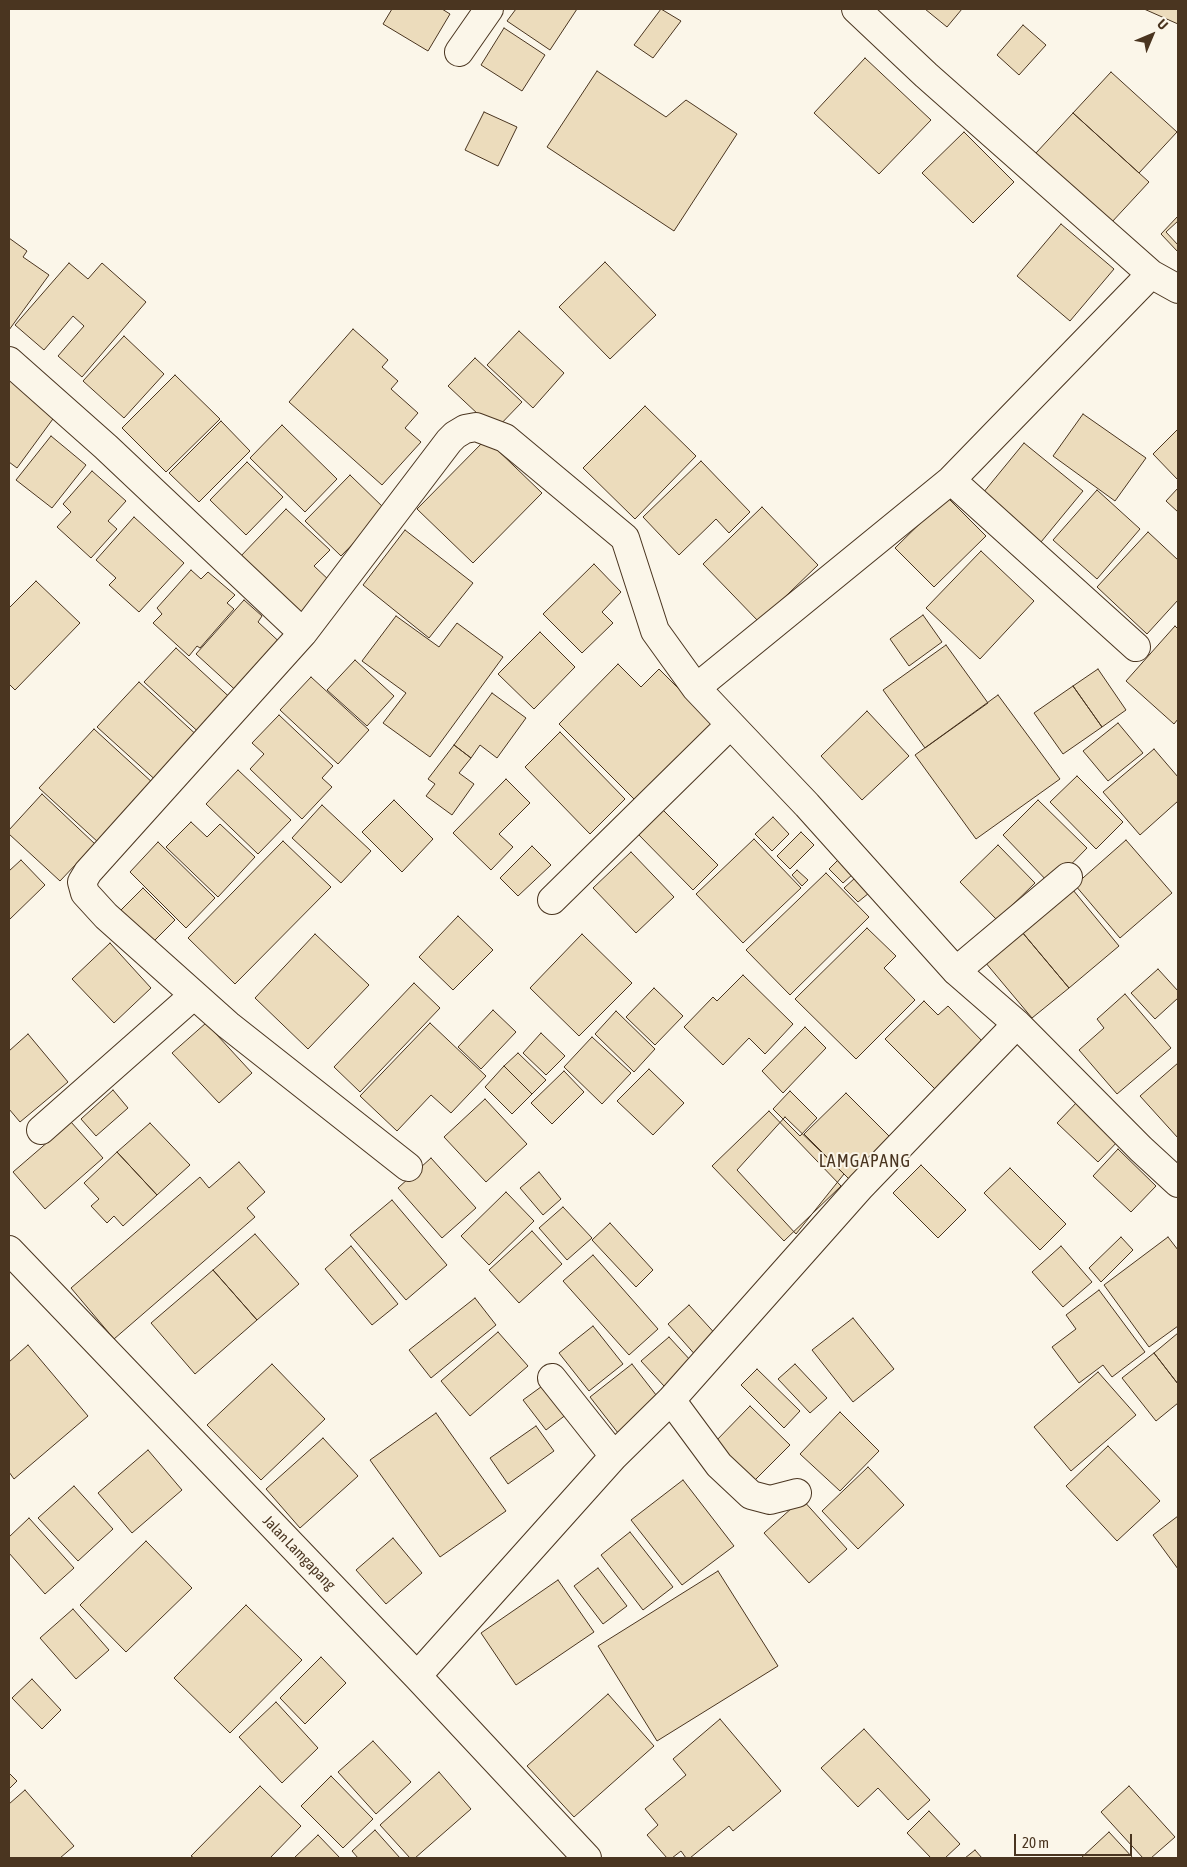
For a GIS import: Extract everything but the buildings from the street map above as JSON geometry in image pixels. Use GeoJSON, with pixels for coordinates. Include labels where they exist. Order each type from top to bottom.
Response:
{"type":"FeatureCollection","features":[{"type":"Feature","properties":{"kind":"street"},"geometry":{"type":"LineString","coordinates":[[459,52],[489,9]]}},
{"type":"Feature","properties":{"kind":"street"},"geometry":{"type":"LineString","coordinates":[[856,9],[926,75],[1152,274],[1178,289]]}},
{"type":"Feature","properties":{"kind":"street"},"geometry":{"type":"LineString","coordinates":[[696,688],[951,480],[1152,274]]}},
{"type":"Feature","properties":{"kind":"street"},"geometry":{"type":"LineString","coordinates":[[9,361],[106,447],[302,633]]}},
{"type":"Feature","properties":{"kind":"street"},"geometry":{"type":"LineString","coordinates":[[408,1167],[228,1025],[106,916],[85,893],[82,882],[88,872],[302,633],[455,435],[465,429],[476,427],[505,438],[625,538],[656,630],[696,688],[807,805],[956,971],[1017,1024],[1141,1149],[1178,1183]]}},
{"type":"Feature","properties":{"kind":"street"},"geometry":{"type":"LineString","coordinates":[[951,480],[1136,647]]}},
{"type":"Feature","properties":{"kind":"street"},"geometry":{"type":"LineString","coordinates":[[552,900],[730,725]]}},
{"type":"Feature","properties":{"kind":"street"},"geometry":{"type":"LineString","coordinates":[[956,971],[1068,877]]}},
{"type":"Feature","properties":{"kind":"street"},"geometry":{"type":"LineString","coordinates":[[41,1130],[194,994]]}},
{"type":"Feature","properties":{"kind":"street"},"geometry":{"type":"LineString","coordinates":[[417,1676],[614,1456],[671,1400],[861,1186],[1017,1024]]}},
{"type":"Feature","properties":{"kind":"street"},"geometry":{"type":"LineString","coordinates":[[417,1676],[1017,1024]]}},
{"type":"Feature","properties":{"kind":"street","name":"Jalan Lamgapang"},"geometry":{"type":"LineString","coordinates":[[9,1250],[417,1676],[587,1858]]}},
{"type":"Feature","properties":{"kind":"street"},"geometry":{"type":"LineString","coordinates":[[552,1378],[614,1456]]}},
{"type":"Feature","properties":{"kind":"street"},"geometry":{"type":"LineString","coordinates":[[671,1400],[719,1465],[750,1495],[770,1500],[797,1493]]}},
{"type":"Feature","properties":{"kind":"district","name":"LAMGAPANG"},"geometry":{"type":"Point","coordinates":[865,1161]}}]}
